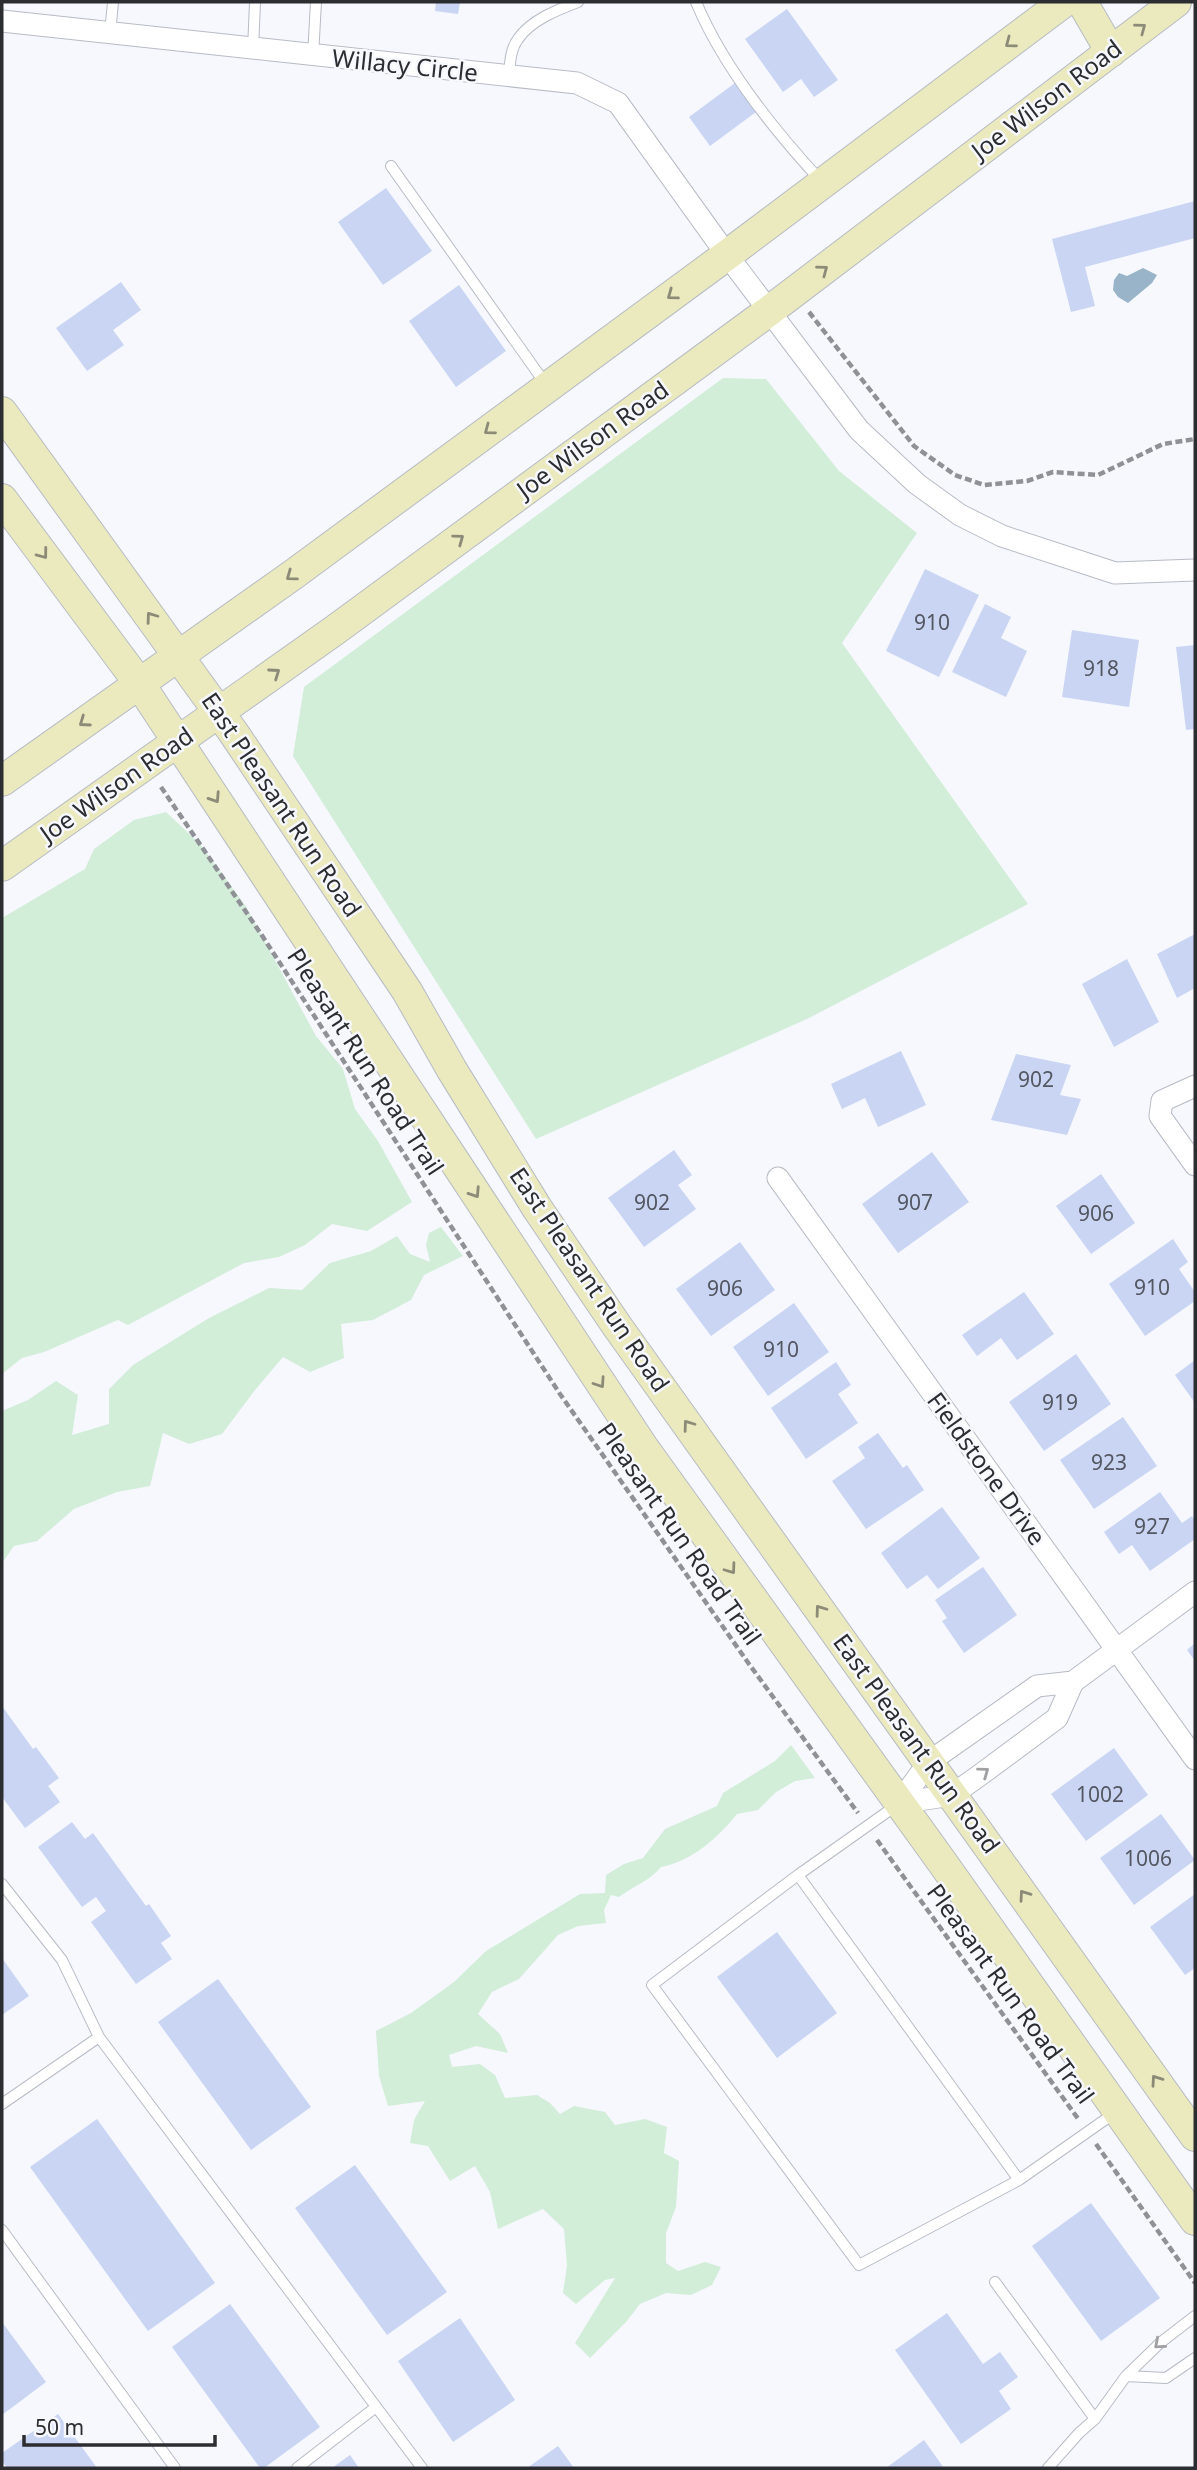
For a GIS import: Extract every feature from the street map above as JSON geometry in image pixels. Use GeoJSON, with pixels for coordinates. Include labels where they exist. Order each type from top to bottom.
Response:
{"type":"FeatureCollection","features":[{"type":"Feature","properties":{"kind":"main road"},"geometry":{"type":"LineString","coordinates":[[2,781],[295,574],[1064,2]]}},
{"type":"Feature","properties":{"kind":"main road"},"geometry":{"type":"LineString","coordinates":[[1082,2],[1111,51]]}},
{"type":"Feature","properties":{"kind":"main road","name":"Joe Wilson Road"},"geometry":{"type":"LineString","coordinates":[[2,866],[335,630],[769,311],[1176,2]]}},
{"type":"Feature","properties":{"kind":"main road","name":"East Pleasant Run Road"},"geometry":{"type":"LineString","coordinates":[[2,412],[220,712],[407,991],[452,1070],[559,1240],[625,1337],[1195,2136]]}},
{"type":"Feature","properties":{"kind":"main road","name":"East Pleasant Run Road"},"geometry":{"type":"LineString","coordinates":[[2,499],[139,683],[643,1447],[900,1803],[1195,2220]]}},
{"type":"Feature","properties":{"kind":"street","name":"Willacy Circle"},"geometry":{"type":"LineString","coordinates":[[2,22],[577,83],[618,103],[727,255],[859,430],[917,484],[960,514],[1002,536],[1115,573],[1195,570]]}},
{"type":"Feature","properties":{"kind":"street"},"geometry":{"type":"LineString","coordinates":[[1195,1086],[1162,1101],[1160,1116],[1195,1165]]}},
{"type":"Feature","properties":{"kind":"street","name":"Fieldstone Drive"},"geometry":{"type":"LineString","coordinates":[[778,1178],[1195,1759]]}},
{"type":"Feature","properties":{"kind":"street"},"geometry":{"type":"LineString","coordinates":[[900,1803],[952,1795],[1057,1718],[1073,1682],[1195,1592]]}},
{"type":"Feature","properties":{"kind":"street"},"geometry":{"type":"LineString","coordinates":[[900,1803],[929,1762],[1037,1686],[1073,1682]]}},
{"type":"Feature","properties":{"kind":"lane"},"geometry":{"type":"LineString","coordinates":[[110,34],[113,2]]}},
{"type":"Feature","properties":{"kind":"lane"},"geometry":{"type":"LineString","coordinates":[[253,50],[255,2]]}},
{"type":"Feature","properties":{"kind":"lane"},"geometry":{"type":"LineString","coordinates":[[313,56],[316,2]]}},
{"type":"Feature","properties":{"kind":"lane"},"geometry":{"type":"LineString","coordinates":[[509,76],[512,52],[518,38],[549,14],[578,2]]}},
{"type":"Feature","properties":{"kind":"lane"},"geometry":{"type":"LineString","coordinates":[[696,2],[711,37],[782,139],[823,183]]}},
{"type":"Feature","properties":{"kind":"lane"},"geometry":{"type":"LineString","coordinates":[[391,166],[547,386]]}},
{"type":"Feature","properties":{"kind":"lane"},"geometry":{"type":"LineString","coordinates":[[900,1803],[797,1875],[652,1985],[859,2265],[1019,2180],[1118,2111]]}},
{"type":"Feature","properties":{"kind":"lane"},"geometry":{"type":"LineString","coordinates":[[797,1875],[1019,2180]]}},
{"type":"Feature","properties":{"kind":"lane"},"geometry":{"type":"LineString","coordinates":[[2,1884],[62,1959],[99,2037],[422,2468]]}},
{"type":"Feature","properties":{"kind":"lane"},"geometry":{"type":"LineString","coordinates":[[2,2104],[99,2037]]}},
{"type":"Feature","properties":{"kind":"lane"},"geometry":{"type":"LineString","coordinates":[[2,2230],[175,2468]]}},
{"type":"Feature","properties":{"kind":"lane"},"geometry":{"type":"LineString","coordinates":[[995,2282],[1095,2419]]}},
{"type":"Feature","properties":{"kind":"lane"},"geometry":{"type":"LineString","coordinates":[[1048,2468],[1095,2419],[1126,2376],[1160,2343],[1195,2316]]}},
{"type":"Feature","properties":{"kind":"lane"},"geometry":{"type":"LineString","coordinates":[[1126,2376],[1166,2378],[1195,2358]]}},
{"type":"Feature","properties":{"kind":"lane"},"geometry":{"type":"LineString","coordinates":[[297,2468],[376,2407]]}},
{"type":"Feature","properties":{"kind":"path"},"geometry":{"type":"LineString","coordinates":[[793,292],[914,446],[956,475],[984,485],[1027,481],[1053,472],[1098,475],[1163,444],[1195,439]]}},
{"type":"Feature","properties":{"kind":"path","name":"Pleasant Run Road Trail"},"geometry":{"type":"LineString","coordinates":[[160,786],[254,924],[559,1394],[749,1664],[1195,2283]]}},
{"type":"Feature","properties":{"kind":"green space"},"geometry":{"type":"Polygon","coordinates":[[[723,378],[766,379],[839,471],[917,533],[842,643],[1028,904],[807,1019],[536,1139],[293,756],[304,687],[723,378]]]}},
{"type":"Feature","properties":{"kind":"green space"},"geometry":{"type":"Polygon","coordinates":[[[166,812],[200,844],[245,905],[316,1036],[343,1069],[355,1109],[378,1141],[412,1202],[367,1231],[332,1224],[305,1245],[279,1257],[244,1263],[128,1325],[118,1320],[44,1352],[22,1358],[2,1374],[2,918],[85,869],[94,849],[134,820],[166,812]]]}},
{"type":"Feature","properties":{"kind":"green space"},"geometry":{"type":"Polygon","coordinates":[[[441,1227],[463,1256],[424,1275],[411,1300],[373,1320],[341,1324],[344,1358],[310,1372],[283,1357],[222,1434],[189,1444],[163,1433],[150,1486],[117,1492],[74,1509],[37,1541],[14,1546],[2,1563],[2,1411],[28,1400],[56,1381],[78,1395],[72,1435],[109,1424],[109,1389],[133,1365],[209,1318],[269,1288],[302,1290],[330,1263],[371,1251],[397,1236],[410,1254],[430,1262],[426,1245],[429,1233],[441,1227]]]}},
{"type":"Feature","properties":{"kind":"green space"},"geometry":{"type":"Polygon","coordinates":[[[791,1745],[815,1778],[795,1781],[776,1792],[758,1810],[737,1814],[713,1840],[694,1854],[661,1867],[619,1897],[611,1895],[604,1910],[606,1923],[578,1926],[558,1935],[519,1979],[492,1992],[478,2014],[500,2034],[508,2053],[476,2046],[449,2055],[452,2067],[480,2064],[495,2075],[505,2098],[537,2095],[550,2103],[560,2114],[574,2106],[605,2112],[615,2125],[645,2119],[667,2127],[664,2153],[679,2161],[676,2207],[666,2233],[666,2263],[678,2271],[705,2262],[721,2267],[712,2285],[691,2295],[666,2293],[640,2304],[590,2358],[575,2343],[615,2278],[605,2280],[576,2304],[563,2293],[567,2266],[564,2229],[543,2209],[498,2229],[490,2192],[475,2166],[450,2181],[428,2146],[410,2143],[414,2120],[425,2101],[388,2106],[379,2076],[376,2031],[411,2013],[454,1982],[486,1951],[580,1894],[605,1893],[606,1875],[624,1864],[643,1858],[665,1829],[717,1806],[723,1793],[775,1761],[791,1745]]]}},
{"type":"Feature","properties":{"kind":"water"},"geometry":{"type":"Polygon","coordinates":[[[1143,268],[1157,275],[1152,283],[1128,303],[1118,297],[1113,290],[1114,280],[1119,273],[1127,276],[1143,268]]]}},
{"type":"Feature","properties":{"kind":"building"},"geometry":{"type":"Polygon","coordinates":[[[436,2],[460,2],[458,14],[435,11],[436,2]]]}},
{"type":"Feature","properties":{"kind":"building"},"geometry":{"type":"Polygon","coordinates":[[[787,9],[838,80],[814,97],[801,79],[783,92],[745,39],[787,9]]]}},
{"type":"Feature","properties":{"kind":"building"},"geometry":{"type":"Polygon","coordinates":[[[735,83],[756,112],[710,146],[689,117],[735,83]]]}},
{"type":"Feature","properties":{"kind":"building"},"geometry":{"type":"Polygon","coordinates":[[[386,188],[432,251],[383,285],[338,222],[386,188]]]}},
{"type":"Feature","properties":{"kind":"building"},"geometry":{"type":"Polygon","coordinates":[[[1195,201],[1195,238],[1085,267],[1095,306],[1071,312],[1052,239],[1195,201]]]}},
{"type":"Feature","properties":{"kind":"building"},"geometry":{"type":"Polygon","coordinates":[[[121,282],[141,310],[113,330],[124,345],[87,371],[56,328],[121,282]]]}},
{"type":"Feature","properties":{"kind":"building"},"geometry":{"type":"Polygon","coordinates":[[[459,285],[506,351],[456,387],[409,321],[459,285]]]}},
{"type":"Feature","properties":{"kind":"building"},"geometry":{"type":"Polygon","coordinates":[[[925,569],[979,595],[939,677],[886,651],[925,569]]]}},
{"type":"Feature","properties":{"kind":"building"},"geometry":{"type":"Polygon","coordinates":[[[985,604],[1011,617],[1001,638],[1027,651],[1006,697],[952,672],[985,604]]]}},
{"type":"Feature","properties":{"kind":"building"},"geometry":{"type":"Polygon","coordinates":[[[1072,630],[1139,640],[1129,707],[1062,697],[1072,630]]]}},
{"type":"Feature","properties":{"kind":"building"},"geometry":{"type":"Polygon","coordinates":[[[1195,645],[1195,729],[1186,730],[1176,647],[1195,645]]]}},
{"type":"Feature","properties":{"kind":"building"},"geometry":{"type":"Polygon","coordinates":[[[1195,934],[1195,988],[1177,998],[1157,954],[1195,934]]]}},
{"type":"Feature","properties":{"kind":"building"},"geometry":{"type":"Polygon","coordinates":[[[1127,959],[1159,1022],[1114,1047],[1082,984],[1127,959]]]}},
{"type":"Feature","properties":{"kind":"building"},"geometry":{"type":"Polygon","coordinates":[[[901,1051],[926,1105],[878,1127],[865,1098],[842,1109],[831,1084],[901,1051]]]}},
{"type":"Feature","properties":{"kind":"building"},"geometry":{"type":"Polygon","coordinates":[[[1016,1054],[1071,1065],[1060,1095],[1081,1099],[1067,1135],[991,1120],[1016,1054]]]}},
{"type":"Feature","properties":{"kind":"building"},"geometry":{"type":"Polygon","coordinates":[[[674,1150],[692,1175],[678,1185],[696,1209],[644,1247],[608,1198],[674,1150]]]}},
{"type":"Feature","properties":{"kind":"building"},"geometry":{"type":"Polygon","coordinates":[[[932,1152],[969,1202],[898,1253],[862,1204],[932,1152]]]}},
{"type":"Feature","properties":{"kind":"building"},"geometry":{"type":"Polygon","coordinates":[[[1101,1174],[1135,1223],[1091,1254],[1056,1206],[1101,1174]]]}},
{"type":"Feature","properties":{"kind":"building"},"geometry":{"type":"Polygon","coordinates":[[[1173,1239],[1188,1262],[1179,1269],[1195,1292],[1195,1301],[1145,1336],[1109,1284],[1173,1239]]]}},
{"type":"Feature","properties":{"kind":"building"},"geometry":{"type":"Polygon","coordinates":[[[740,1242],[775,1290],[711,1336],[676,1289],[740,1242]]]}},
{"type":"Feature","properties":{"kind":"building"},"geometry":{"type":"Polygon","coordinates":[[[1024,1292],[1054,1334],[1017,1360],[1001,1338],[977,1356],[962,1335],[1024,1292]]]}},
{"type":"Feature","properties":{"kind":"building"},"geometry":{"type":"Polygon","coordinates":[[[794,1303],[829,1352],[768,1396],[733,1347],[794,1303]]]}},
{"type":"Feature","properties":{"kind":"building"},"geometry":{"type":"Polygon","coordinates":[[[1076,1354],[1111,1404],[1044,1451],[1009,1402],[1076,1354]]]}},
{"type":"Feature","properties":{"kind":"building"},"geometry":{"type":"Polygon","coordinates":[[[1195,1360],[1195,1403],[1175,1375],[1195,1360]]]}},
{"type":"Feature","properties":{"kind":"building"},"geometry":{"type":"Polygon","coordinates":[[[836,1362],[851,1385],[838,1394],[858,1423],[806,1459],[771,1408],[836,1362]]]}},
{"type":"Feature","properties":{"kind":"building"},"geometry":{"type":"Polygon","coordinates":[[[1123,1417],[1157,1466],[1094,1509],[1060,1460],[1123,1417]]]}},
{"type":"Feature","properties":{"kind":"building"},"geometry":{"type":"Polygon","coordinates":[[[878,1433],[903,1468],[907,1465],[924,1490],[866,1529],[832,1481],[865,1458],[858,1447],[878,1433]]]}},
{"type":"Feature","properties":{"kind":"building"},"geometry":{"type":"Polygon","coordinates":[[[1160,1492],[1182,1523],[1192,1516],[1195,1521],[1195,1539],[1150,1571],[1132,1545],[1119,1554],[1104,1532],[1160,1492]]]}},
{"type":"Feature","properties":{"kind":"building"},"geometry":{"type":"Polygon","coordinates":[[[942,1507],[980,1558],[938,1589],[927,1575],[907,1589],[881,1553],[942,1507]]]}},
{"type":"Feature","properties":{"kind":"building"},"geometry":{"type":"Polygon","coordinates":[[[983,1567],[1017,1615],[964,1653],[942,1621],[947,1618],[935,1600],[983,1567]]]}},
{"type":"Feature","properties":{"kind":"building"},"geometry":{"type":"Polygon","coordinates":[[[1195,1643],[1195,1661],[1187,1650],[1195,1643]]]}},
{"type":"Feature","properties":{"kind":"building"},"geometry":{"type":"Polygon","coordinates":[[[2,1706],[33,1749],[36,1747],[59,1778],[48,1786],[60,1802],[25,1828],[2,1797],[2,1706]]]}},
{"type":"Feature","properties":{"kind":"building"},"geometry":{"type":"Polygon","coordinates":[[[1114,1748],[1148,1795],[1086,1841],[1051,1794],[1114,1748]]]}},
{"type":"Feature","properties":{"kind":"building"},"geometry":{"type":"Polygon","coordinates":[[[1161,1814],[1195,1860],[1134,1905],[1100,1858],[1161,1814]]]}},
{"type":"Feature","properties":{"kind":"building"},"geometry":{"type":"Polygon","coordinates":[[[72,1822],[85,1839],[93,1833],[171,1936],[161,1943],[172,1959],[136,1984],[91,1922],[106,1911],[96,1897],[82,1907],[38,1847],[72,1822]]]}},
{"type":"Feature","properties":{"kind":"building"},"geometry":{"type":"Polygon","coordinates":[[[1195,1894],[1195,1968],[1185,1975],[1150,1927],[1195,1894]]]}},
{"type":"Feature","properties":{"kind":"building"},"geometry":{"type":"Polygon","coordinates":[[[777,1932],[837,2013],[777,2058],[717,1977],[777,1932]]]}},
{"type":"Feature","properties":{"kind":"building"},"geometry":{"type":"Polygon","coordinates":[[[2,1958],[29,1996],[2,2015],[2,1958]]]}},
{"type":"Feature","properties":{"kind":"building"},"geometry":{"type":"Polygon","coordinates":[[[218,1979],[311,2107],[251,2150],[158,2022],[218,1979]]]}},
{"type":"Feature","properties":{"kind":"building"},"geometry":{"type":"Polygon","coordinates":[[[97,2119],[215,2283],[148,2331],[30,2167],[97,2119]]]}},
{"type":"Feature","properties":{"kind":"building"},"geometry":{"type":"Polygon","coordinates":[[[355,2165],[447,2292],[387,2335],[295,2208],[355,2165]]]}},
{"type":"Feature","properties":{"kind":"building"},"geometry":{"type":"Polygon","coordinates":[[[1091,2203],[1160,2298],[1101,2341],[1032,2246],[1091,2203]]]}},
{"type":"Feature","properties":{"kind":"building"},"geometry":{"type":"Polygon","coordinates":[[[230,2304],[320,2427],[264,2468],[260,2468],[172,2347],[230,2304]]]}},
{"type":"Feature","properties":{"kind":"building"},"geometry":{"type":"Polygon","coordinates":[[[947,2313],[983,2364],[1000,2352],[1018,2377],[999,2391],[1011,2409],[961,2444],[895,2350],[947,2313]]]}},
{"type":"Feature","properties":{"kind":"building"},"geometry":{"type":"Polygon","coordinates":[[[460,2318],[515,2400],[453,2442],[398,2361],[460,2318]]]}},
{"type":"Feature","properties":{"kind":"building"},"geometry":{"type":"Polygon","coordinates":[[[2,2322],[46,2382],[2,2415],[2,2322]]]}},
{"type":"Feature","properties":{"kind":"building"},"geometry":{"type":"Polygon","coordinates":[[[58,2414],[97,2468],[7,2468],[2,2461],[2,2453],[58,2414]]]}},
{"type":"Feature","properties":{"kind":"building"},"geometry":{"type":"Polygon","coordinates":[[[924,2440],[944,2468],[886,2468],[924,2440]]]}},
{"type":"Feature","properties":{"kind":"building"},"geometry":{"type":"Polygon","coordinates":[[[558,2446],[574,2468],[527,2468],[558,2446]]]}},
{"type":"Feature","properties":{"kind":"building"},"geometry":{"type":"Polygon","coordinates":[[[350,2455],[359,2468],[332,2468],[350,2455]]]}}]}
